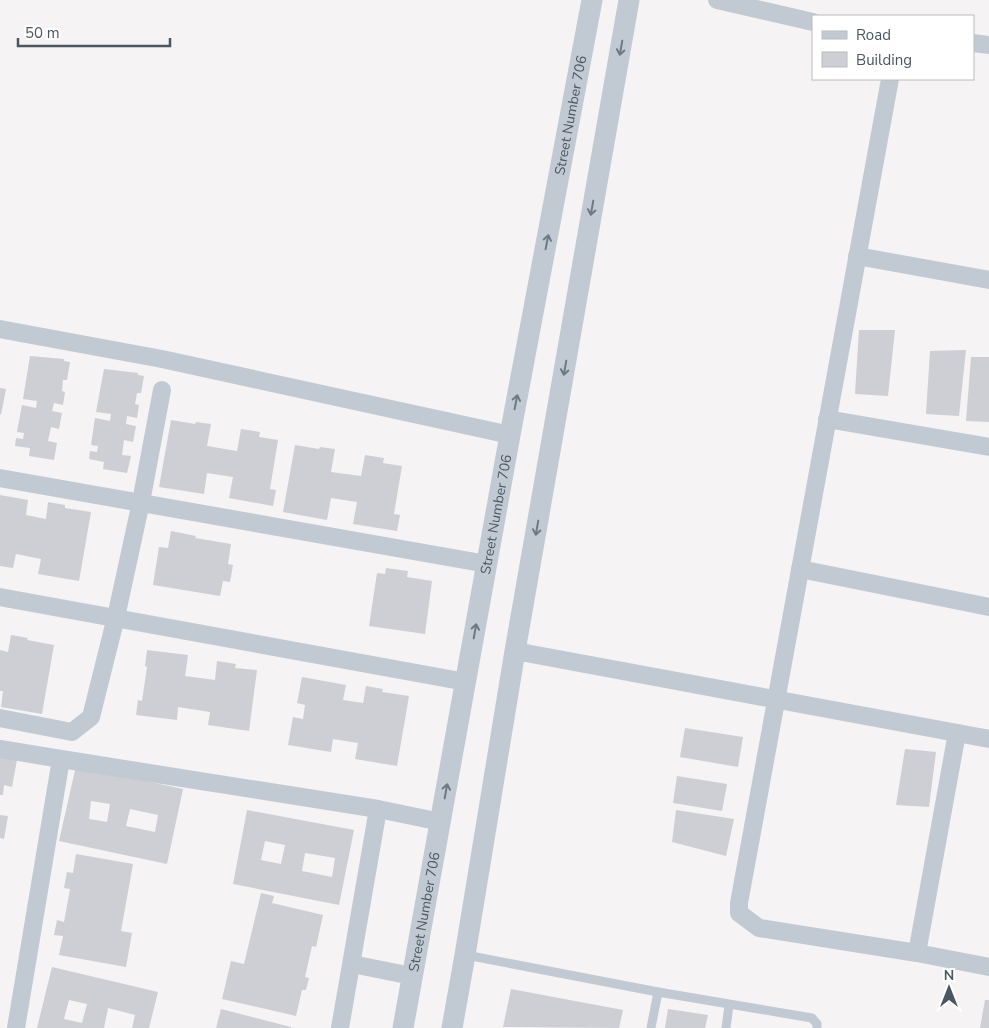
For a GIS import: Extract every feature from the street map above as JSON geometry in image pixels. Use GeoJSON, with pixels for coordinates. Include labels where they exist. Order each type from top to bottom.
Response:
{"type":"FeatureCollection","features":[{"type":"Feature","properties":{"kind":"street","name":"Street Number 706"},"geometry":{"type":"LineString","coordinates":[[403,1028],[510,435],[592,0]]}},
{"type":"Feature","properties":{"kind":"street"},"geometry":{"type":"LineString","coordinates":[[452,1028],[515,651],[629,0]]}},
{"type":"Feature","properties":{"kind":"street"},"geometry":{"type":"LineString","coordinates":[[717,0],[812,22]]}},
{"type":"Feature","properties":{"kind":"street"},"geometry":{"type":"LineString","coordinates":[[974,43],[989,44]]}},
{"type":"Feature","properties":{"kind":"street"},"geometry":{"type":"LineString","coordinates":[[890,80],[738,903],[738,914],[758,928],[917,953],[989,967]]}},
{"type":"Feature","properties":{"kind":"street"},"geometry":{"type":"LineString","coordinates":[[857,256],[989,280]]}},
{"type":"Feature","properties":{"kind":"street"},"geometry":{"type":"LineString","coordinates":[[0,328],[162,359],[510,435]]}},
{"type":"Feature","properties":{"kind":"street"},"geometry":{"type":"LineString","coordinates":[[0,718],[72,732],[91,717],[116,617],[141,502],[162,390]]}},
{"type":"Feature","properties":{"kind":"street"},"geometry":{"type":"LineString","coordinates":[[827,420],[989,447]]}},
{"type":"Feature","properties":{"kind":"street"},"geometry":{"type":"LineString","coordinates":[[0,478],[487,564]]}},
{"type":"Feature","properties":{"kind":"street"},"geometry":{"type":"LineString","coordinates":[[800,569],[989,606]]}},
{"type":"Feature","properties":{"kind":"street"},"geometry":{"type":"LineString","coordinates":[[0,597],[466,682]]}},
{"type":"Feature","properties":{"kind":"street"},"geometry":{"type":"LineString","coordinates":[[515,651],[989,739]]}},
{"type":"Feature","properties":{"kind":"street"},"geometry":{"type":"LineString","coordinates":[[917,953],[958,733]]}},
{"type":"Feature","properties":{"kind":"street"},"geometry":{"type":"LineString","coordinates":[[0,749],[378,809],[441,822]]}},
{"type":"Feature","properties":{"kind":"street"},"geometry":{"type":"LineString","coordinates":[[16,1028],[61,759]]}},
{"type":"Feature","properties":{"kind":"street"},"geometry":{"type":"LineString","coordinates":[[340,1028],[378,809]]}},
{"type":"Feature","properties":{"kind":"street"},"geometry":{"type":"LineString","coordinates":[[352,964],[412,976]]}},
{"type":"Feature","properties":{"kind":"lane"},"geometry":{"type":"LineString","coordinates":[[465,955],[658,992],[812,1018],[817,1024],[817,1028]]}},
{"type":"Feature","properties":{"kind":"lane"},"geometry":{"type":"LineString","coordinates":[[651,1028],[658,992]]}},
{"type":"Feature","properties":{"kind":"lane"},"geometry":{"type":"LineString","coordinates":[[726,1028],[729,1004]]}},
{"type":"Feature","properties":{"kind":"building"},"geometry":{"type":"Polygon","coordinates":[[[859,330],[895,330],[888,396],[855,394],[859,330]]]}},
{"type":"Feature","properties":{"kind":"building"},"geometry":{"type":"Polygon","coordinates":[[[966,350],[959,416],[926,414],[930,351],[966,350]]]}},
{"type":"Feature","properties":{"kind":"building"},"geometry":{"type":"Polygon","coordinates":[[[30,356],[64,359],[64,361],[70,362],[67,380],[63,380],[62,391],[65,392],[63,405],[54,403],[52,411],[62,413],[59,429],[51,427],[48,441],[57,443],[54,460],[29,456],[30,448],[15,446],[16,438],[23,439],[24,433],[17,432],[22,405],[36,408],[37,401],[23,399],[30,356]]]}},
{"type":"Feature","properties":{"kind":"building"},"geometry":{"type":"Polygon","coordinates":[[[971,357],[989,357],[989,422],[966,421],[971,357]]]}},
{"type":"Feature","properties":{"kind":"building"},"geometry":{"type":"Polygon","coordinates":[[[104,369],[138,373],[138,375],[144,376],[141,393],[137,393],[135,404],[139,405],[137,418],[127,416],[126,424],[136,426],[133,442],[124,440],[122,455],[131,456],[127,473],[103,469],[104,462],[89,459],[90,451],[97,452],[98,446],[91,445],[95,418],[110,421],[111,414],[96,412],[104,369]]]}},
{"type":"Feature","properties":{"kind":"building"},"geometry":{"type":"Polygon","coordinates":[[[0,388],[6,389],[1,415],[0,414],[0,388]]]}},
{"type":"Feature","properties":{"kind":"building"},"geometry":{"type":"Polygon","coordinates":[[[171,420],[195,424],[196,422],[211,424],[207,446],[237,451],[241,429],[260,432],[259,437],[278,440],[270,489],[276,490],[273,506],[229,498],[233,477],[207,473],[204,494],[159,487],[171,420]]]}},
{"type":"Feature","properties":{"kind":"building"},"geometry":{"type":"Polygon","coordinates":[[[295,445],[319,449],[320,447],[335,449],[331,472],[361,476],[365,455],[384,458],[383,463],[402,466],[394,514],[400,515],[397,531],[353,524],[357,502],[331,498],[327,520],[283,512],[295,445]]]}},
{"type":"Feature","properties":{"kind":"building"},"geometry":{"type":"Polygon","coordinates":[[[0,495],[28,500],[26,515],[46,519],[48,502],[65,505],[65,508],[91,512],[79,581],[38,574],[41,559],[16,554],[13,568],[0,566],[0,495]]]}},
{"type":"Feature","properties":{"kind":"building"},"geometry":{"type":"Polygon","coordinates":[[[171,531],[196,536],[195,538],[231,544],[228,564],[233,565],[230,582],[223,581],[220,596],[153,585],[159,547],[168,548],[171,531]]]}},
{"type":"Feature","properties":{"kind":"building"},"geometry":{"type":"Polygon","coordinates":[[[386,568],[408,571],[407,577],[432,581],[425,634],[369,626],[377,573],[385,574],[386,568]]]}},
{"type":"Feature","properties":{"kind":"building"},"geometry":{"type":"Polygon","coordinates":[[[11,635],[54,645],[42,714],[1,707],[3,691],[0,691],[0,650],[8,652],[11,635]]]}},
{"type":"Feature","properties":{"kind":"building"},"geometry":{"type":"Polygon","coordinates":[[[147,650],[188,655],[185,676],[215,680],[217,661],[236,664],[235,668],[257,670],[249,731],[208,725],[210,712],[178,707],[177,720],[136,715],[138,700],[142,701],[147,667],[145,666],[147,650]]]}},
{"type":"Feature","properties":{"kind":"building"},"geometry":{"type":"Polygon","coordinates":[[[302,677],[346,685],[343,700],[363,703],[366,686],[383,689],[382,692],[409,696],[397,766],[355,759],[358,743],[333,739],[331,752],[288,745],[293,717],[303,719],[305,705],[297,703],[302,677]]]}},
{"type":"Feature","properties":{"kind":"building"},"geometry":{"type":"Polygon","coordinates":[[[685,728],[743,737],[738,767],[680,757],[685,728]]]}},
{"type":"Feature","properties":{"kind":"building"},"geometry":{"type":"Polygon","coordinates":[[[905,749],[936,752],[929,807],[896,805],[905,749]]]}},
{"type":"Feature","properties":{"kind":"building"},"geometry":{"type":"Polygon","coordinates":[[[0,757],[17,760],[12,787],[4,785],[3,795],[0,795],[0,757]]]}},
{"type":"Feature","properties":{"kind":"building"},"geometry":{"type":"Polygon","coordinates":[[[76,766],[183,789],[167,864],[59,841],[76,766]],[[91,801],[89,819],[107,822],[110,804],[91,801]],[[130,809],[126,826],[155,832],[158,815],[130,809]]]}},
{"type":"Feature","properties":{"kind":"building"},"geometry":{"type":"Polygon","coordinates":[[[677,776],[727,784],[722,811],[673,803],[677,776]]]}},
{"type":"Feature","properties":{"kind":"building"},"geometry":{"type":"Polygon","coordinates":[[[247,810],[354,830],[339,905],[233,884],[247,810]],[[265,841],[261,860],[281,864],[285,845],[265,841]],[[305,853],[302,871],[332,877],[335,858],[305,853]]]}},
{"type":"Feature","properties":{"kind":"building"},"geometry":{"type":"Polygon","coordinates":[[[676,810],[734,819],[726,856],[672,842],[676,810]]]}},
{"type":"Feature","properties":{"kind":"building"},"geometry":{"type":"Polygon","coordinates":[[[0,815],[8,816],[4,839],[0,838],[0,815]]]}},
{"type":"Feature","properties":{"kind":"building"},"geometry":{"type":"Polygon","coordinates":[[[76,854],[133,864],[121,931],[132,933],[126,967],[59,955],[63,936],[54,935],[57,920],[64,922],[70,889],[64,888],[67,872],[73,873],[76,854]]]}},
{"type":"Feature","properties":{"kind":"building"},"geometry":{"type":"Polygon","coordinates":[[[261,893],[274,896],[272,903],[323,915],[316,947],[312,946],[305,977],[309,978],[306,990],[302,990],[296,1016],[222,999],[231,961],[244,964],[261,893]]]}},
{"type":"Feature","properties":{"kind":"building"},"geometry":{"type":"Polygon","coordinates":[[[52,967],[158,992],[149,1028],[132,1028],[135,1015],[108,1008],[104,1028],[37,1028],[52,967]],[[69,1000],[64,1019],[82,1023],[87,1004],[69,1000]]]}},
{"type":"Feature","properties":{"kind":"building"},"geometry":{"type":"Polygon","coordinates":[[[511,989],[623,1010],[619,1028],[503,1027],[511,989]]]}},
{"type":"Feature","properties":{"kind":"building"},"geometry":{"type":"Polygon","coordinates":[[[985,1000],[989,1000],[989,1028],[980,1028],[985,1000]]]}},
{"type":"Feature","properties":{"kind":"building"},"geometry":{"type":"Polygon","coordinates":[[[221,1009],[291,1027],[291,1028],[216,1028],[221,1009]]]}},
{"type":"Feature","properties":{"kind":"building"},"geometry":{"type":"Polygon","coordinates":[[[668,1009],[708,1015],[705,1028],[665,1028],[668,1009]]]}}]}
